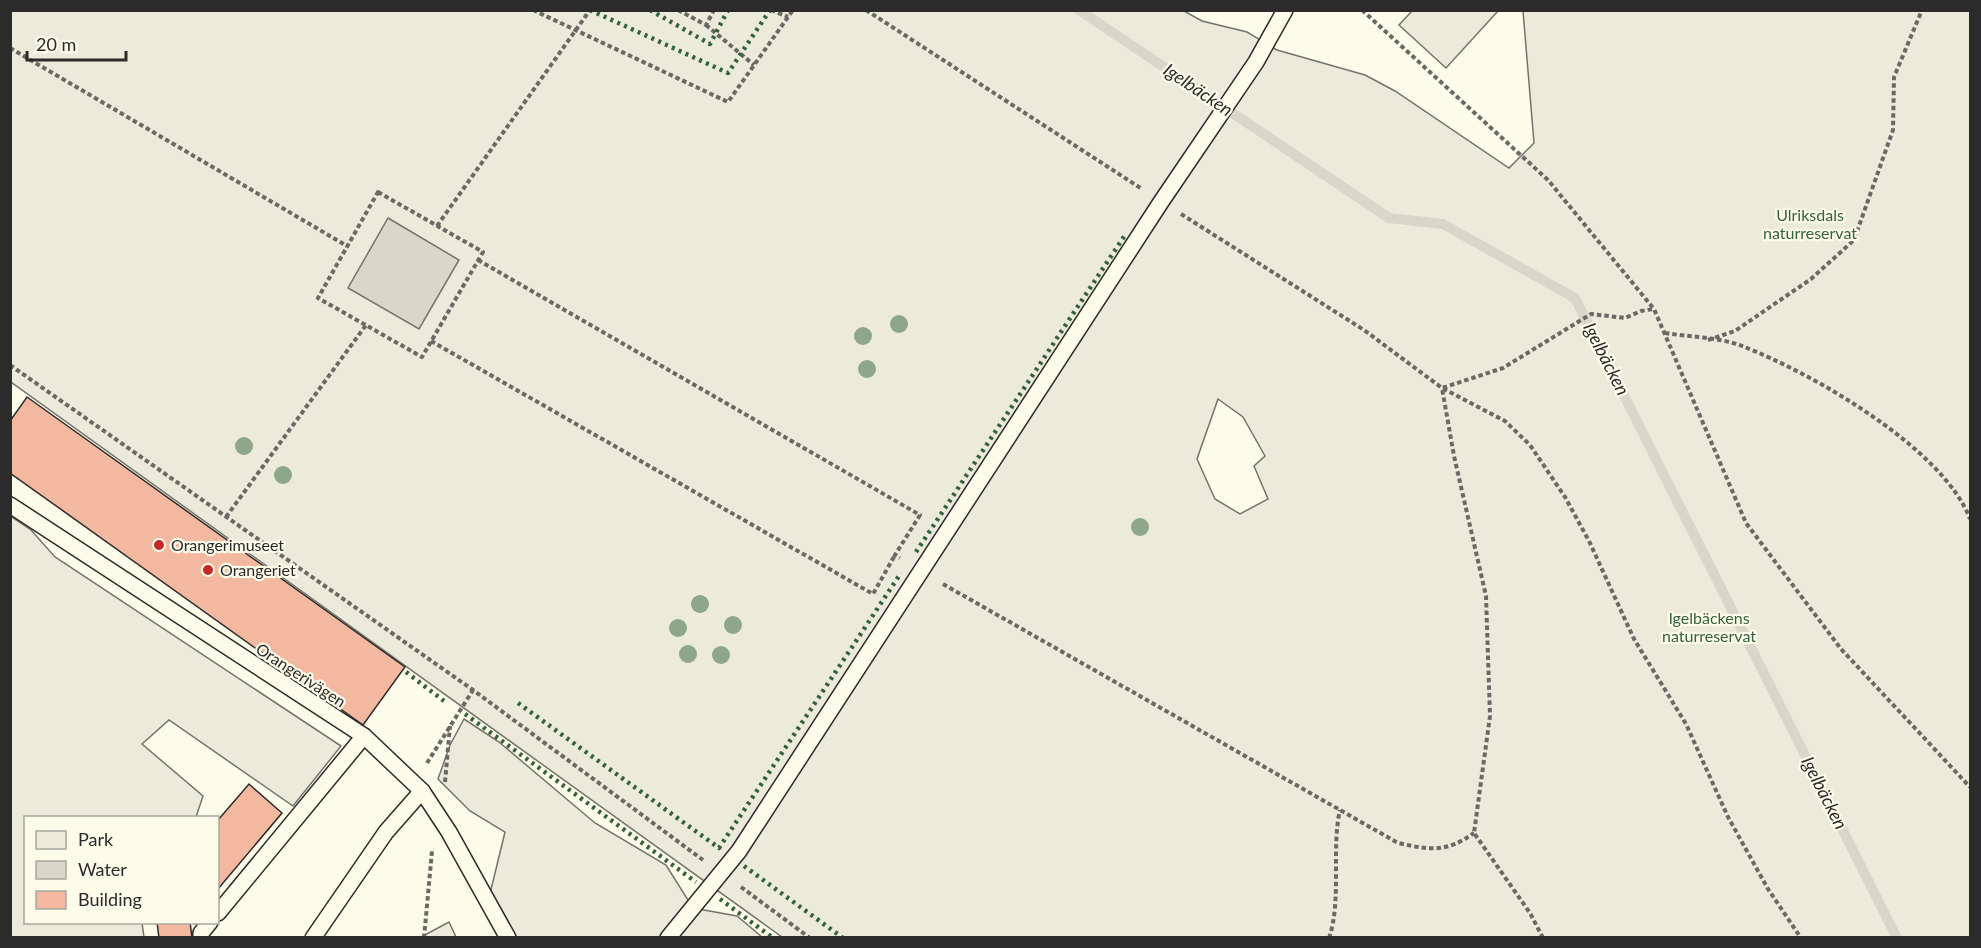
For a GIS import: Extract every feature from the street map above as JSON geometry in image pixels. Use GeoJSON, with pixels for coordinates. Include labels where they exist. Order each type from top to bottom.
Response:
{"type":"FeatureCollection","features":[{"type":"Feature","properties":{"kind":"lane"},"geometry":{"type":"LineString","coordinates":[[668,938],[722,874],[1161,201],[1240,87],[1285,10]]}},
{"type":"Feature","properties":{"kind":"lane","name":"Orangerivägen"},"geometry":{"type":"LineString","coordinates":[[10,505],[364,736],[418,786],[449,832],[508,938]]}},
{"type":"Feature","properties":{"kind":"lane"},"geometry":{"type":"LineString","coordinates":[[219,912],[364,736]]}},
{"type":"Feature","properties":{"kind":"lane"},"geometry":{"type":"LineString","coordinates":[[313,938],[418,786]]}},
{"type":"Feature","properties":{"kind":"lane"},"geometry":{"type":"LineString","coordinates":[[201,938],[201,933],[208,924]]}},
{"type":"Feature","properties":{"kind":"path"},"geometry":{"type":"LineString","coordinates":[[533,10],[728,102],[793,10]]}},
{"type":"Feature","properties":{"kind":"path"},"geometry":{"type":"LineString","coordinates":[[437,226],[590,10]]}},
{"type":"Feature","properties":{"kind":"path"},"geometry":{"type":"LineString","coordinates":[[678,10],[706,25],[754,65]]}},
{"type":"Feature","properties":{"kind":"path"},"geometry":{"type":"LineString","coordinates":[[706,25],[714,10]]}},
{"type":"Feature","properties":{"kind":"path"},"geometry":{"type":"LineString","coordinates":[[771,10],[788,17]]}},
{"type":"Feature","properties":{"kind":"path"},"geometry":{"type":"LineString","coordinates":[[866,10],[1364,330],[1442,388],[1505,421],[1515,430],[1530,446],[1565,497],[1589,541],[1634,639],[1686,724],[1728,817],[1768,889],[1801,938]]}},
{"type":"Feature","properties":{"kind":"path"},"geometry":{"type":"LineString","coordinates":[[1362,10],[1548,180],[1654,309],[1746,523],[1841,649],[1971,786]]}},
{"type":"Feature","properties":{"kind":"path"},"geometry":{"type":"LineString","coordinates":[[1708,340],[1735,331],[1811,279],[1854,240],[1893,130],[1894,76],[1922,10]]}},
{"type":"Feature","properties":{"kind":"path"},"geometry":{"type":"LineString","coordinates":[[10,48],[347,246]]}},
{"type":"Feature","properties":{"kind":"path"},"geometry":{"type":"LineString","coordinates":[[378,192],[483,252],[422,357],[318,298],[347,246],[378,192]]}},
{"type":"Feature","properties":{"kind":"path"},"geometry":{"type":"LineString","coordinates":[[431,341],[873,594],[920,515],[478,260]]}},
{"type":"Feature","properties":{"kind":"path"},"geometry":{"type":"LineString","coordinates":[[1442,388],[1503,368],[1591,314],[1625,318],[1641,311],[1654,309]]}},
{"type":"Feature","properties":{"kind":"path"},"geometry":{"type":"LineString","coordinates":[[226,517],[366,325]]}},
{"type":"Feature","properties":{"kind":"path"},"geometry":{"type":"LineString","coordinates":[[1664,333],[1740,345],[1832,390],[1915,446],[1963,499],[1971,519]]}},
{"type":"Feature","properties":{"kind":"path"},"geometry":{"type":"LineString","coordinates":[[10,365],[473,690],[810,938]]}},
{"type":"Feature","properties":{"kind":"path"},"geometry":{"type":"LineString","coordinates":[[1442,388],[1454,456],[1486,597],[1490,716],[1474,833],[1530,913],[1543,938]]}},
{"type":"Feature","properties":{"kind":"path"},"geometry":{"type":"LineString","coordinates":[[895,555],[1398,843],[1426,849],[1455,847],[1474,833]]}},
{"type":"Feature","properties":{"kind":"path"},"geometry":{"type":"LineString","coordinates":[[418,786],[473,690]]}},
{"type":"Feature","properties":{"kind":"path"},"geometry":{"type":"LineString","coordinates":[[1329,938],[1338,861],[1334,836],[1340,810]]}},
{"type":"Feature","properties":{"kind":"green space"},"geometry":{"type":"Polygon","coordinates":[[[10,11],[1184,11],[1202,21],[1247,32],[1277,50],[1365,75],[1395,91],[1509,168],[1534,143],[1523,11],[1970,11],[1970,937],[782,937],[11,382],[10,11]],[[1218,399],[1197,459],[1215,499],[1240,514],[1268,499],[1254,466],[1265,456],[1243,417],[1218,399]]]}},
{"type":"Feature","properties":{"kind":"green space"},"geometry":{"type":"Polygon","coordinates":[[[10,516],[31,530],[55,557],[341,746],[293,806],[169,720],[142,744],[203,796],[196,816],[24,816],[24,924],[142,924],[144,937],[11,937],[10,516]]]}},
{"type":"Feature","properties":{"kind":"green space"},"geometry":{"type":"Polygon","coordinates":[[[464,719],[499,742],[595,823],[666,865],[693,908],[737,916],[762,937],[503,937],[486,910],[505,832],[470,811],[438,779],[450,745],[464,719]]]}},
{"type":"Feature","properties":{"kind":"green space"},"geometry":{"type":"Polygon","coordinates":[[[449,922],[456,937],[421,937],[449,922]]]}},
{"type":"Feature","properties":{"kind":"shaded area"},"geometry":{"type":"Polygon","coordinates":[[[1412,11],[1498,11],[1446,68],[1399,25],[1412,11]]]}},
{"type":"Feature","properties":{"kind":"water"},"geometry":{"type":"Polygon","coordinates":[[[388,218],[459,260],[419,329],[348,288],[388,218]]]}},
{"type":"Feature","properties":{"kind":"building","name":"Orangeriet"},"geometry":{"type":"Polygon","coordinates":[[[27,397],[405,667],[363,725],[10,473],[10,421],[27,397]]]}},
{"type":"Feature","properties":{"kind":"building"},"geometry":{"type":"Polygon","coordinates":[[[249,784],[282,813],[219,888],[219,819],[249,784]]]}},
{"type":"Feature","properties":{"kind":"building"},"geometry":{"type":"Polygon","coordinates":[[[157,924],[190,924],[192,938],[159,938],[157,924]]]}},
{"type":"Feature","properties":{"kind":"waterway","name":"Igelbäcken"},"geometry":{"type":"LineString","coordinates":[[1079,10],[1389,218],[1443,224],[1575,298],[1897,938]]}},
{"type":"Feature","properties":{"kind":"hedge"},"geometry":{"type":"LineString","coordinates":[[590,10],[728,73],[770,10]]}},
{"type":"Feature","properties":{"kind":"hedge"},"geometry":{"type":"LineString","coordinates":[[650,10],[710,44],[728,10]]}},
{"type":"Feature","properties":{"kind":"hedge"},"geometry":{"type":"LineString","coordinates":[[916,552],[1125,235]]}},
{"type":"Feature","properties":{"kind":"hedge"},"geometry":{"type":"LineString","coordinates":[[518,703],[719,848],[901,573]]}},
{"type":"Feature","properties":{"kind":"hedge"},"geometry":{"type":"LineString","coordinates":[[406,672],[444,701]]}},
{"type":"Feature","properties":{"kind":"hedge"},"geometry":{"type":"LineString","coordinates":[[465,714],[696,882]]}},
{"type":"Feature","properties":{"kind":"hedge"},"geometry":{"type":"LineString","coordinates":[[744,866],[843,938]]}},
{"type":"Feature","properties":{"kind":"hedge"},"geometry":{"type":"LineString","coordinates":[[720,899],[773,938]]}},
{"type":"Feature","properties":{"kind":"place","name":"Orangerimuseet"},"geometry":{"type":"Point","coordinates":[159,545]}},
{"type":"Feature","properties":{"kind":"place","name":"Orangeriet"},"geometry":{"type":"Point","coordinates":[208,570]}},
{"type":"Feature","properties":{"kind":"park label","name":"Ulriksdals naturreservat"},"geometry":{"type":"Point","coordinates":[1810,224]}},
{"type":"Feature","properties":{"kind":"park label","name":"Igelbäckens naturreservat"},"geometry":{"type":"Point","coordinates":[1709,627]}}]}
